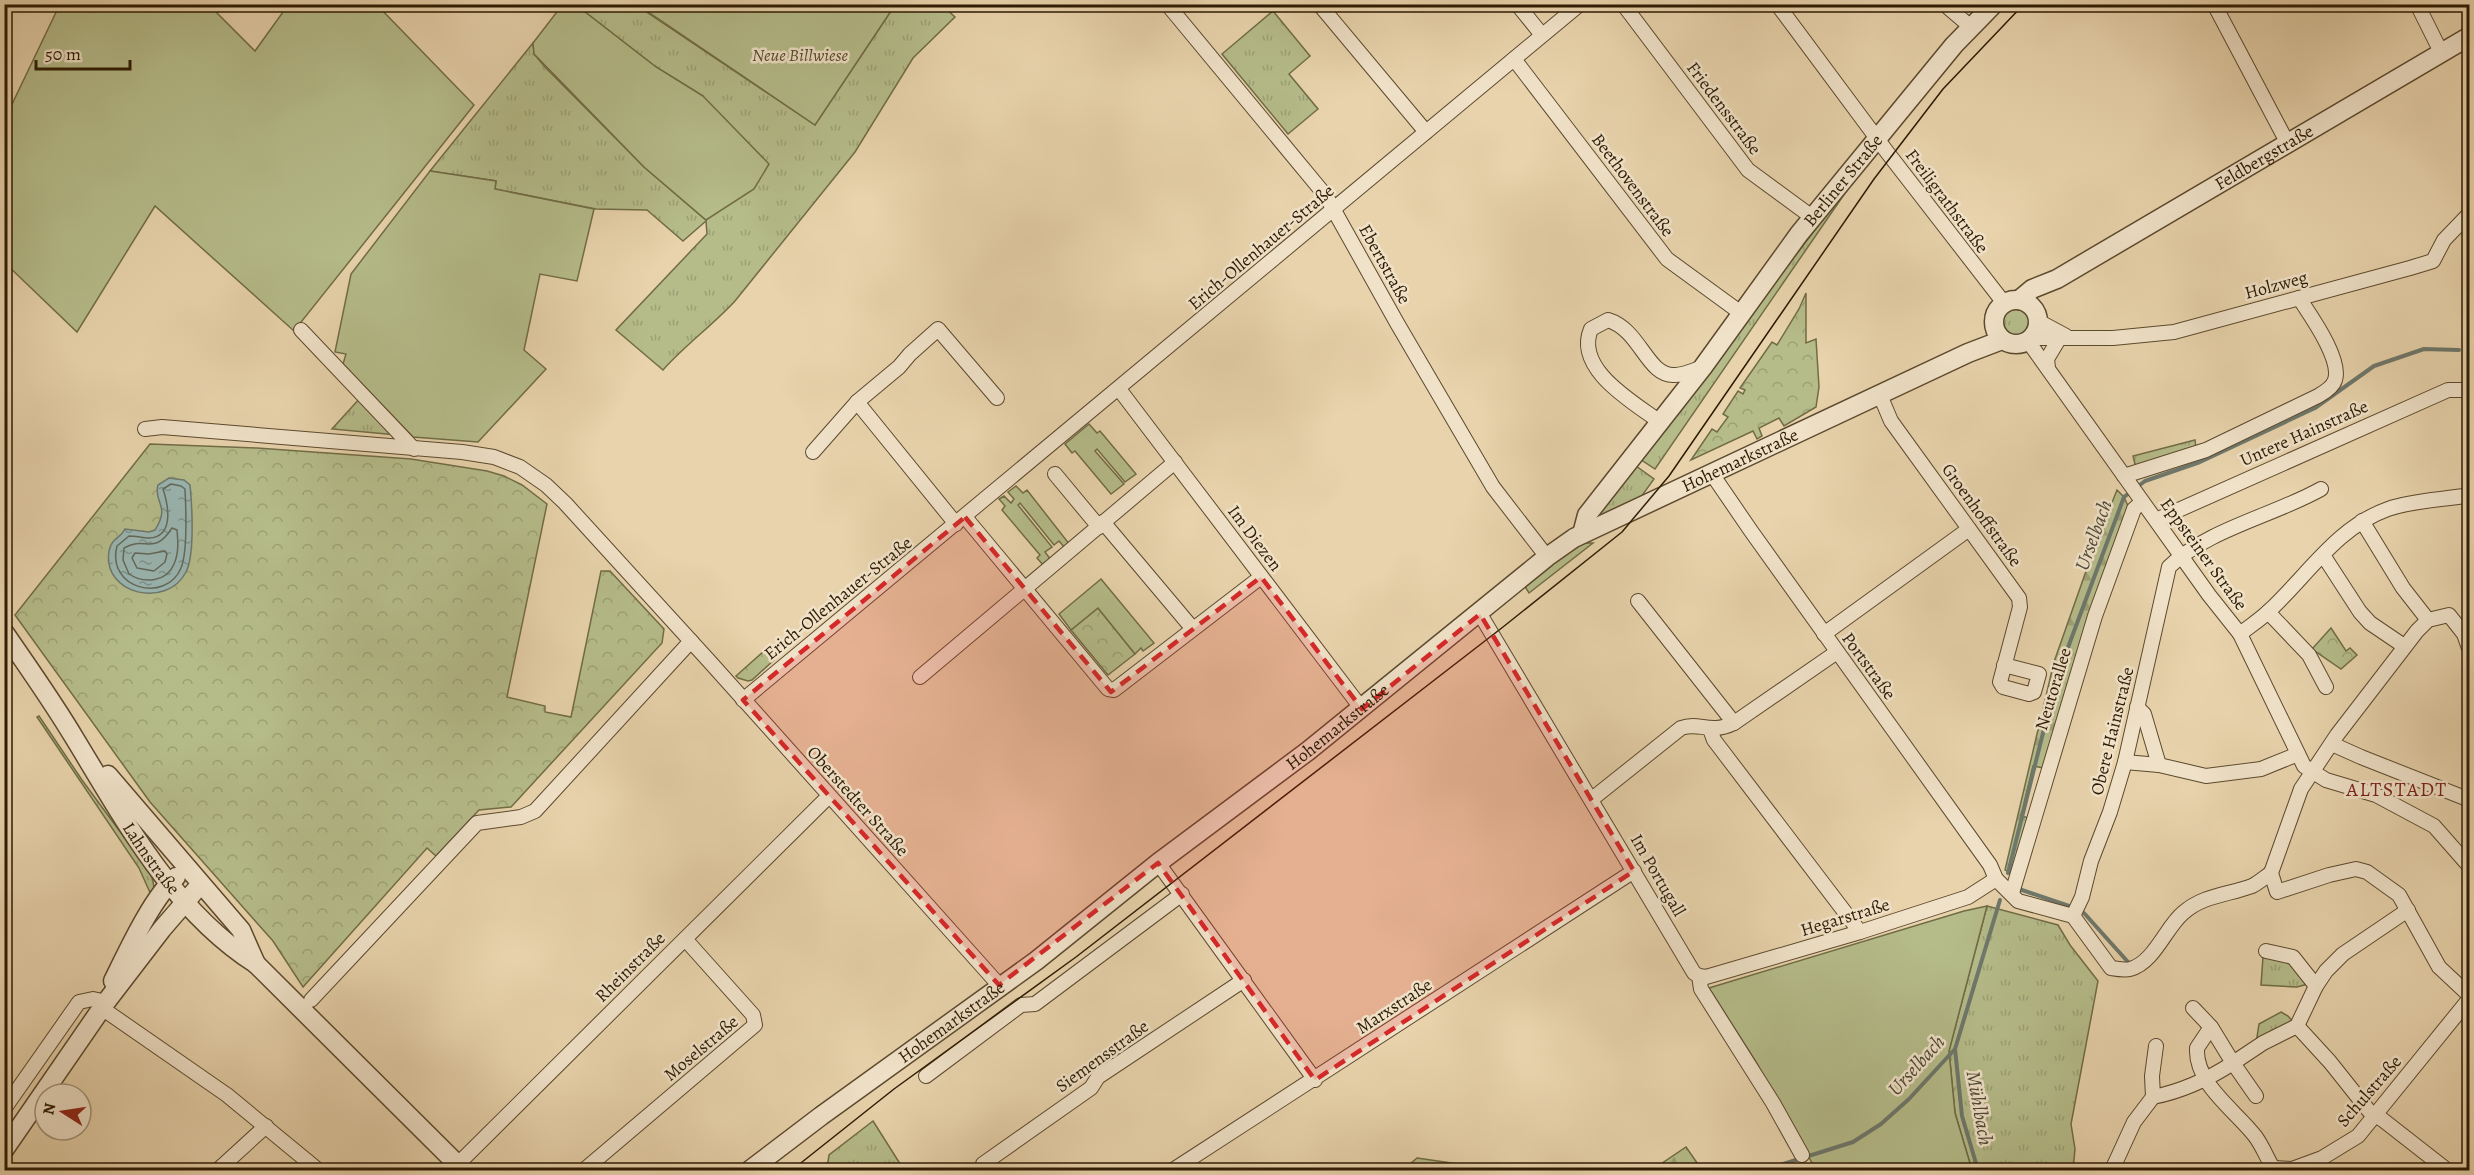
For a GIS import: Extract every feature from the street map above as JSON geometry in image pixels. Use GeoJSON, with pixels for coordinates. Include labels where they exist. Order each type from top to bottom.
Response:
{"type":"FeatureCollection","features":[{"type":"Feature","properties":{"kind":"street","name":"Ebertstraße"},"geometry":{"type":"LineString","coordinates":[[1167,4],[1326,196],[1484,472],[1547,557]]}},
{"type":"Feature","properties":{"kind":"street"},"geometry":{"type":"LineString","coordinates":[[1319,4],[1426,132]]}},
{"type":"Feature","properties":{"kind":"street"},"geometry":{"type":"LineString","coordinates":[[1517,4],[1542,35]]}},
{"type":"Feature","properties":{"kind":"street","name":"Erich-Ollenhauer-Straße"},"geometry":{"type":"LineString","coordinates":[[743,700],[1580,4]]}},
{"type":"Feature","properties":{"kind":"street","name":"Friedensstraße"},"geometry":{"type":"LineString","coordinates":[[1623,4],[1748,170],[1812,218]]}},
{"type":"Feature","properties":{"kind":"street","name":"Freiligrathstraße"},"geometry":{"type":"LineString","coordinates":[[1777,4],[1877,138],[2012,302]]}},
{"type":"Feature","properties":{"kind":"street"},"geometry":{"type":"LineString","coordinates":[[1944,4],[1971,27]]}},
{"type":"Feature","properties":{"kind":"street","name":"Berliner Straße"},"geometry":{"type":"LineString","coordinates":[[1582,534],[1587,515],[1703,367],[1812,218],[1971,27],[1995,4]]}},
{"type":"Feature","properties":{"kind":"street"},"geometry":{"type":"LineString","coordinates":[[2214,4],[2287,142]]}},
{"type":"Feature","properties":{"kind":"street"},"geometry":{"type":"LineString","coordinates":[[2417,4],[2441,52]]}},
{"type":"Feature","properties":{"kind":"street","name":"Feldbergstraße"},"geometry":{"type":"LineString","coordinates":[[2012,302],[2032,289],[2057,279],[2469,36]]}},
{"type":"Feature","properties":{"kind":"street","name":"Beethovenstraße"},"geometry":{"type":"LineString","coordinates":[[1514,59],[1662,253],[1741,313]]}},
{"type":"Feature","properties":{"kind":"street","name":"Holzweg"},"geometry":{"type":"LineString","coordinates":[[2033,328],[2062,337],[2113,338],[2174,332],[2433,261],[2444,240],[2469,213]]}},
{"type":"Feature","properties":{"kind":"street","name":"Feldbergstraße"},"geometry":{"type":"LineString","coordinates":[[2033,328],[2057,279]]}},
{"type":"Feature","properties":{"kind":"street"},"geometry":{"type":"LineString","coordinates":[[2134,490],[2206,450],[2318,396],[2331,386],[2336,373],[2326,338],[2299,298]]}},
{"type":"Feature","properties":{"kind":"street"},"geometry":{"type":"LineString","coordinates":[[2012,302],[2030,305],[2033,328],[2012,344],[1998,334],[1995,314],[2012,302]]}},
{"type":"Feature","properties":{"kind":"street"},"geometry":{"type":"LineString","coordinates":[[1660,422],[1617,390],[1600,374],[1587,347],[1591,328],[1608,320],[1620,323],[1630,332],[1662,374],[1676,375],[1703,367]]}},
{"type":"Feature","properties":{"kind":"street","name":"Eppsteiner Straße"},"geometry":{"type":"LineString","coordinates":[[2033,328],[2048,368],[2180,556],[2240,634],[2304,766],[2312,773]]}},
{"type":"Feature","properties":{"kind":"street"},"geometry":{"type":"LineString","coordinates":[[813,452],[857,402],[899,367],[938,329],[997,398]]}},
{"type":"Feature","properties":{"kind":"street"},"geometry":{"type":"LineString","coordinates":[[301,330],[414,449]]}},
{"type":"Feature","properties":{"kind":"street","name":"Hohemarkstraße"},"geometry":{"type":"LineString","coordinates":[[750,1170],[1036,960],[1158,863],[1362,709],[1547,557],[1582,534],[1968,353],[1998,334]]}},
{"type":"Feature","properties":{"kind":"street"},"geometry":{"type":"LineString","coordinates":[[2048,368],[2047,359],[2062,337]]}},
{"type":"Feature","properties":{"kind":"street","name":"Im Diezen"},"geometry":{"type":"LineString","coordinates":[[1119,389],[1362,709]]}},
{"type":"Feature","properties":{"kind":"street","name":"Untere Hainstraße"},"geometry":{"type":"LineString","coordinates":[[2156,520],[2448,390],[2469,390]]}},
{"type":"Feature","properties":{"kind":"street","name":"Groenhoffstraße"},"geometry":{"type":"LineString","coordinates":[[1880,395],[1891,421],[2019,598],[2020,607],[2004,665]]}},
{"type":"Feature","properties":{"kind":"street"},"geometry":{"type":"LineString","coordinates":[[857,402],[1024,589],[1108,689],[1114,690],[1261,577]]}},
{"type":"Feature","properties":{"kind":"street","name":"Oberstedter Straße"},"geometry":{"type":"LineString","coordinates":[[146,429],[162,427],[483,454],[511,463],[529,473],[564,503],[691,641],[999,985]]}},
{"type":"Feature","properties":{"kind":"street"},"geometry":{"type":"LineString","coordinates":[[920,677],[1175,462]]}},
{"type":"Feature","properties":{"kind":"street"},"geometry":{"type":"LineString","coordinates":[[1054,474],[1192,629]]}},
{"type":"Feature","properties":{"kind":"street","name":"Portstraße"},"geometry":{"type":"LineString","coordinates":[[1712,474],[1990,865],[1996,879],[2018,901],[2073,916]]}},
{"type":"Feature","properties":{"kind":"street"},"geometry":{"type":"LineString","coordinates":[[2180,556],[2229,530],[2321,489]]}},
{"type":"Feature","properties":{"kind":"street","name":"Neutorallee"},"geometry":{"type":"LineString","coordinates":[[2012,893],[2105,585],[2134,509],[2134,490]]}},
{"type":"Feature","properties":{"kind":"street"},"geometry":{"type":"LineString","coordinates":[[2240,634],[2268,612],[2346,532],[2362,521],[2406,503],[2469,495]]}},
{"type":"Feature","properties":{"kind":"street"},"geometry":{"type":"LineString","coordinates":[[2362,521],[2403,588],[2428,620]]}},
{"type":"Feature","properties":{"kind":"street"},"geometry":{"type":"LineString","coordinates":[[1824,634],[1969,529]]}},
{"type":"Feature","properties":{"kind":"street"},"geometry":{"type":"LineString","coordinates":[[2323,555],[2365,618],[2380,632],[2404,646]]}},
{"type":"Feature","properties":{"kind":"street","name":"Obere Hainstraße"},"geometry":{"type":"LineString","coordinates":[[2073,916],[2082,897],[2091,861],[2110,812],[2125,762],[2169,567],[2180,556]]}},
{"type":"Feature","properties":{"kind":"street"},"geometry":{"type":"LineString","coordinates":[[1638,601],[1734,723]]}},
{"type":"Feature","properties":{"kind":"street"},"geometry":{"type":"LineString","coordinates":[[2268,612],[2309,655],[2326,687]]}},
{"type":"Feature","properties":{"kind":"street","name":"Im Portugall"},"geometry":{"type":"LineString","coordinates":[[1480,614],[1694,973],[1700,976],[1701,989],[1773,1103],[1802,1155]]}},
{"type":"Feature","properties":{"kind":"street"},"geometry":{"type":"LineString","coordinates":[[2469,651],[2464,634],[2449,615],[2428,620],[2404,646],[2312,773],[2296,801],[2271,873],[2277,892],[2329,875],[2356,869],[2367,872],[2399,895],[2439,967],[2469,997]]}},
{"type":"Feature","properties":{"kind":"street","name":"Lahnstraße"},"geometry":{"type":"LineString","coordinates":[[4,632],[71,732],[147,856],[168,883],[234,950],[256,964],[460,1168]]}},
{"type":"Feature","properties":{"kind":"street"},"geometry":{"type":"LineString","coordinates":[[311,1000],[477,824],[521,817],[535,811],[691,641]]}},
{"type":"Feature","properties":{"kind":"street"},"geometry":{"type":"LineString","coordinates":[[1592,799],[1681,728],[1691,725],[1710,729],[1722,728],[1734,723],[1837,652]]}},
{"type":"Feature","properties":{"kind":"street"},"geometry":{"type":"LineString","coordinates":[[2137,707],[2144,714],[2159,765]]}},
{"type":"Feature","properties":{"kind":"street"},"geometry":{"type":"LineString","coordinates":[[1710,729],[1714,741],[1860,932]]}},
{"type":"Feature","properties":{"kind":"street","name":"Lahnstraße"},"geometry":{"type":"LineString","coordinates":[[71,732],[241,930],[256,964]]}},
{"type":"Feature","properties":{"kind":"street"},"geometry":{"type":"LineString","coordinates":[[2332,744],[2361,758],[2469,800]]}},
{"type":"Feature","properties":{"kind":"street"},"geometry":{"type":"LineString","coordinates":[[2125,762],[2159,765],[2206,776],[2261,770],[2298,754]]}},
{"type":"Feature","properties":{"kind":"street"},"geometry":{"type":"LineString","coordinates":[[2312,773],[2326,780],[2376,795],[2434,826],[2469,867]]}},
{"type":"Feature","properties":{"kind":"street","name":"Rheinstraße"},"geometry":{"type":"LineString","coordinates":[[460,1168],[829,796]]}},
{"type":"Feature","properties":{"kind":"street"},"geometry":{"type":"LineString","coordinates":[[1158,863],[1315,1080]]}},
{"type":"Feature","properties":{"kind":"street"},"geometry":{"type":"LineString","coordinates":[[105,1006],[108,991],[154,904],[168,883],[187,868]]}},
{"type":"Feature","properties":{"kind":"street","name":"Marxstraße"},"geometry":{"type":"LineString","coordinates":[[1173,1170],[1634,871]]}},
{"type":"Feature","properties":{"kind":"street"},"geometry":{"type":"LineString","coordinates":[[2073,916],[2111,969],[2134,966],[2157,949],[2183,913],[2217,894],[2253,885],[2271,873]]}},
{"type":"Feature","properties":{"kind":"street","name":"Hegarstraße"},"geometry":{"type":"LineString","coordinates":[[1700,976],[1706,977],[1860,932],[1968,897],[1996,879]]}},
{"type":"Feature","properties":{"kind":"street"},"geometry":{"type":"LineString","coordinates":[[4,1150],[105,1006],[185,900],[200,885]]}},
{"type":"Feature","properties":{"kind":"street","name":"Hohemarkstraße"},"geometry":{"type":"LineString","coordinates":[[926,1076],[1021,1005],[1035,1004],[1182,894]]}},
{"type":"Feature","properties":{"kind":"street"},"geometry":{"type":"LineString","coordinates":[[2153,1096],[2174,1093],[2207,1080],[2263,1043],[2297,1026],[2316,986],[2326,971],[2343,954],[2408,910]]}},
{"type":"Feature","properties":{"kind":"street","name":"Moselstraße"},"geometry":{"type":"LineString","coordinates":[[584,1170],[755,1025],[753,1015],[685,939]]}},
{"type":"Feature","properties":{"kind":"street"},"geometry":{"type":"LineString","coordinates":[[2266,951],[2292,957],[2316,986]]}},
{"type":"Feature","properties":{"kind":"street","name":"Siemensstraße"},"geometry":{"type":"LineString","coordinates":[[983,1164],[1091,1088],[1098,1077],[1244,980]]}},
{"type":"Feature","properties":{"kind":"street","name":"Schulstraße"},"geometry":{"type":"LineString","coordinates":[[2207,1080],[2256,1137],[2271,1169],[2292,1169],[2322,1158],[2358,1136],[2469,997]]}},
{"type":"Feature","properties":{"kind":"street"},"geometry":{"type":"LineString","coordinates":[[4,1109],[80,1002],[93,999],[227,1095],[318,1170]]}},
{"type":"Feature","properties":{"kind":"street"},"geometry":{"type":"LineString","coordinates":[[2193,1008],[2211,1027],[2256,1095]]}},
{"type":"Feature","properties":{"kind":"street"},"geometry":{"type":"LineString","coordinates":[[2297,1026],[2330,1062],[2369,1111],[2447,1170]]}},
{"type":"Feature","properties":{"kind":"street"},"geometry":{"type":"LineString","coordinates":[[2207,1080],[2199,1066],[2197,1048],[2211,1027]]}},
{"type":"Feature","properties":{"kind":"street"},"geometry":{"type":"LineString","coordinates":[[2112,1170],[2134,1122],[2153,1096],[2152,1076],[2156,1046]]}},
{"type":"Feature","properties":{"kind":"street"},"geometry":{"type":"LineString","coordinates":[[218,1170],[266,1126]]}},
{"type":"Feature","properties":{"kind":"highlighted area"},"geometry":{"type":"Polygon","coordinates":[[[965,517],[1111,692],[1261,577],[1362,709],[1480,614],[1634,871],[1315,1080],[1158,863],[999,985],[743,700],[965,517]]]}},
{"type":"Feature","properties":{"kind":"green space"},"geometry":{"type":"Polygon","coordinates":[[[60,4],[209,5],[255,51],[288,5],[377,5],[474,105],[294,331],[155,206],[77,332],[5,263],[4,121],[60,4]]]}},
{"type":"Feature","properties":{"kind":"green space"},"geometry":{"type":"Polygon","coordinates":[[[563,4],[576,5],[656,67],[703,96],[769,164],[754,189],[706,220],[644,167],[534,54],[533,43],[563,4]]]}},
{"type":"Feature","properties":{"kind":"green space"},"geometry":{"type":"Polygon","coordinates":[[[576,5],[636,5],[815,125],[895,5],[942,5],[955,17],[913,58],[855,152],[735,301],[663,370],[616,330],[707,234],[706,221],[683,241],[647,210],[596,209],[495,189],[496,181],[430,171],[533,43],[534,54],[545,67],[644,167],[706,220],[703,96],[656,67],[576,5]]]}},
{"type":"Feature","properties":{"kind":"green space","name":"Neue Billwiese"},"geometry":{"type":"Polygon","coordinates":[[[638,5],[895,5],[815,125],[638,5]]]}},
{"type":"Feature","properties":{"kind":"green space"},"geometry":{"type":"Polygon","coordinates":[[[1273,11],[1310,56],[1289,74],[1318,109],[1288,134],[1222,54],[1273,11]]]}},
{"type":"Feature","properties":{"kind":"green space"},"geometry":{"type":"Polygon","coordinates":[[[1863,167],[1655,469],[1640,459],[1863,167]]]}},
{"type":"Feature","properties":{"kind":"green space"},"geometry":{"type":"Polygon","coordinates":[[[430,171],[496,181],[495,189],[594,209],[577,281],[540,274],[524,350],[546,369],[478,442],[413,437],[343,364],[346,354],[335,352],[351,274],[430,171]]]}},
{"type":"Feature","properties":{"kind":"green space"},"geometry":{"type":"Polygon","coordinates":[[[1806,293],[1806,343],[1816,339],[1819,387],[1816,407],[1784,426],[1779,418],[1759,428],[1762,436],[1757,439],[1753,431],[1691,460],[1712,429],[1717,432],[1728,417],[1723,414],[1738,391],[1743,394],[1745,390],[1740,388],[1772,342],[1777,345],[1806,293]]]}},
{"type":"Feature","properties":{"kind":"green space"},"geometry":{"type":"Polygon","coordinates":[[[2011,305],[2021,307],[2030,318],[2026,332],[2017,337],[2007,336],[1998,324],[2002,310],[2011,305]]]}},
{"type":"Feature","properties":{"kind":"green space"},"geometry":{"type":"Polygon","coordinates":[[[361,397],[398,435],[332,429],[361,397]]]}},
{"type":"Feature","properties":{"kind":"green space"},"geometry":{"type":"Polygon","coordinates":[[[1089,424],[1097,433],[1100,431],[1136,474],[1125,482],[1097,449],[1095,451],[1124,484],[1111,494],[1075,451],[1072,453],[1065,444],[1089,424]]]}},
{"type":"Feature","properties":{"kind":"green space"},"geometry":{"type":"Polygon","coordinates":[[[2195,440],[2196,448],[2138,466],[2135,464],[2133,456],[2195,440]]]}},
{"type":"Feature","properties":{"kind":"green space"},"geometry":{"type":"Polygon","coordinates":[[[150,444],[257,448],[411,459],[487,471],[522,485],[547,504],[507,697],[545,706],[545,712],[571,717],[601,571],[610,571],[664,629],[662,643],[511,807],[479,810],[436,856],[427,848],[303,987],[273,941],[150,802],[15,615],[150,444]]]}},
{"type":"Feature","properties":{"kind":"green space"},"geometry":{"type":"Polygon","coordinates":[[[1636,466],[1654,479],[1641,497],[1600,516],[1598,513],[1636,466]]]}},
{"type":"Feature","properties":{"kind":"green space"},"geometry":{"type":"Polygon","coordinates":[[[1016,486],[1023,493],[1027,490],[1070,545],[1065,548],[1059,541],[1054,545],[1020,503],[1018,505],[1052,547],[1045,552],[1051,560],[1044,566],[1037,558],[1040,555],[1002,510],[1005,506],[999,499],[1004,496],[1011,503],[1014,499],[1008,492],[1016,486]]]}},
{"type":"Feature","properties":{"kind":"green space"},"geometry":{"type":"Polygon","coordinates":[[[2117,490],[2124,497],[2128,506],[2100,584],[2043,768],[2033,766],[2021,816],[2029,818],[2012,874],[2005,870],[2054,662],[2117,490]]]}},
{"type":"Feature","properties":{"kind":"green space"},"geometry":{"type":"Polygon","coordinates":[[[1581,543],[1593,543],[1529,593],[1524,585],[1581,543]]]}},
{"type":"Feature","properties":{"kind":"green space"},"geometry":{"type":"Polygon","coordinates":[[[1101,579],[1154,643],[1143,651],[1141,648],[1135,654],[1098,608],[1071,630],[1059,614],[1101,579]]]}},
{"type":"Feature","properties":{"kind":"green space"},"geometry":{"type":"Polygon","coordinates":[[[1098,608],[1135,654],[1108,675],[1071,630],[1098,608]]]}},
{"type":"Feature","properties":{"kind":"green space"},"geometry":{"type":"Polygon","coordinates":[[[2331,628],[2346,651],[2350,648],[2357,655],[2341,669],[2312,649],[2331,628]]]}},
{"type":"Feature","properties":{"kind":"green space"},"geometry":{"type":"Polygon","coordinates":[[[765,650],[774,660],[752,680],[748,681],[736,676],[765,650]]]}},
{"type":"Feature","properties":{"kind":"green space"},"geometry":{"type":"Polygon","coordinates":[[[39,716],[82,780],[152,875],[154,888],[152,897],[139,868],[37,717],[39,716]]]}},
{"type":"Feature","properties":{"kind":"green space"},"geometry":{"type":"Polygon","coordinates":[[[1987,906],[2058,925],[2070,945],[2098,981],[2071,1124],[2075,1149],[2073,1170],[1972,1170],[1955,1113],[1949,1051],[1987,906]]]}},
{"type":"Feature","properties":{"kind":"green space"},"geometry":{"type":"Polygon","coordinates":[[[1987,906],[1949,1051],[1955,1113],[1972,1170],[1816,1170],[1756,1062],[1709,988],[1987,906]]]}},
{"type":"Feature","properties":{"kind":"green space"},"geometry":{"type":"Polygon","coordinates":[[[2263,957],[2287,961],[2308,984],[2297,987],[2261,985],[2263,957]]]}},
{"type":"Feature","properties":{"kind":"green space"},"geometry":{"type":"Polygon","coordinates":[[[2281,1012],[2295,1024],[2256,1044],[2259,1024],[2281,1012]]]}},
{"type":"Feature","properties":{"kind":"green space"},"geometry":{"type":"Polygon","coordinates":[[[873,1121],[904,1170],[818,1170],[828,1162],[829,1155],[873,1121]]]}},
{"type":"Feature","properties":{"kind":"green space"},"geometry":{"type":"Polygon","coordinates":[[[1686,1147],[1702,1170],[1652,1170],[1686,1147]]]}},
{"type":"Feature","properties":{"kind":"green space"},"geometry":{"type":"Polygon","coordinates":[[[1417,1158],[1472,1166],[1476,1170],[1403,1170],[1417,1158]]]}},
{"type":"Feature","properties":{"kind":"water"},"geometry":{"type":"Polygon","coordinates":[[[169,478],[184,480],[190,485],[192,530],[189,564],[177,584],[165,591],[138,592],[125,587],[115,578],[110,566],[109,551],[112,543],[125,529],[149,532],[155,530],[162,515],[158,485],[169,478]]]}},
{"type":"Feature","properties":{"kind":"waterway","name":"Urselbach"},"geometry":{"type":"LineString","coordinates":[[2008,873],[2057,677],[2124,497],[2145,481],[2200,462],[2315,408],[2374,366],[2424,349],[2459,350]]}},
{"type":"Feature","properties":{"kind":"waterway","name":"Mühlbach"},"geometry":{"type":"LineString","coordinates":[[2019,889],[2069,906]]}},
{"type":"Feature","properties":{"kind":"waterway","name":"Urselbach"},"geometry":{"type":"LineString","coordinates":[[1764,1170],[1853,1142],[1881,1124],[1909,1099],[1955,1049],[2000,900]]}},
{"type":"Feature","properties":{"kind":"waterway","name":"Mühlbach"},"geometry":{"type":"LineString","coordinates":[[2084,913],[2128,962]]}},
{"type":"Feature","properties":{"kind":"waterway","name":"Mühlbach"},"geometry":{"type":"LineString","coordinates":[[1955,1049],[1962,1116],[1978,1170]]}},
{"type":"Feature","properties":{"kind":"tram line"},"geometry":{"type":"LineString","coordinates":[[792,1170],[894,1089],[1076,957],[1503,627],[1622,532],[1669,476],[1874,179],[1943,89],[2024,4]]}},
{"type":"Feature","properties":{"kind":"district","name":"ALTSTADT"},"geometry":{"type":"Point","coordinates":[2397,789]}}]}
